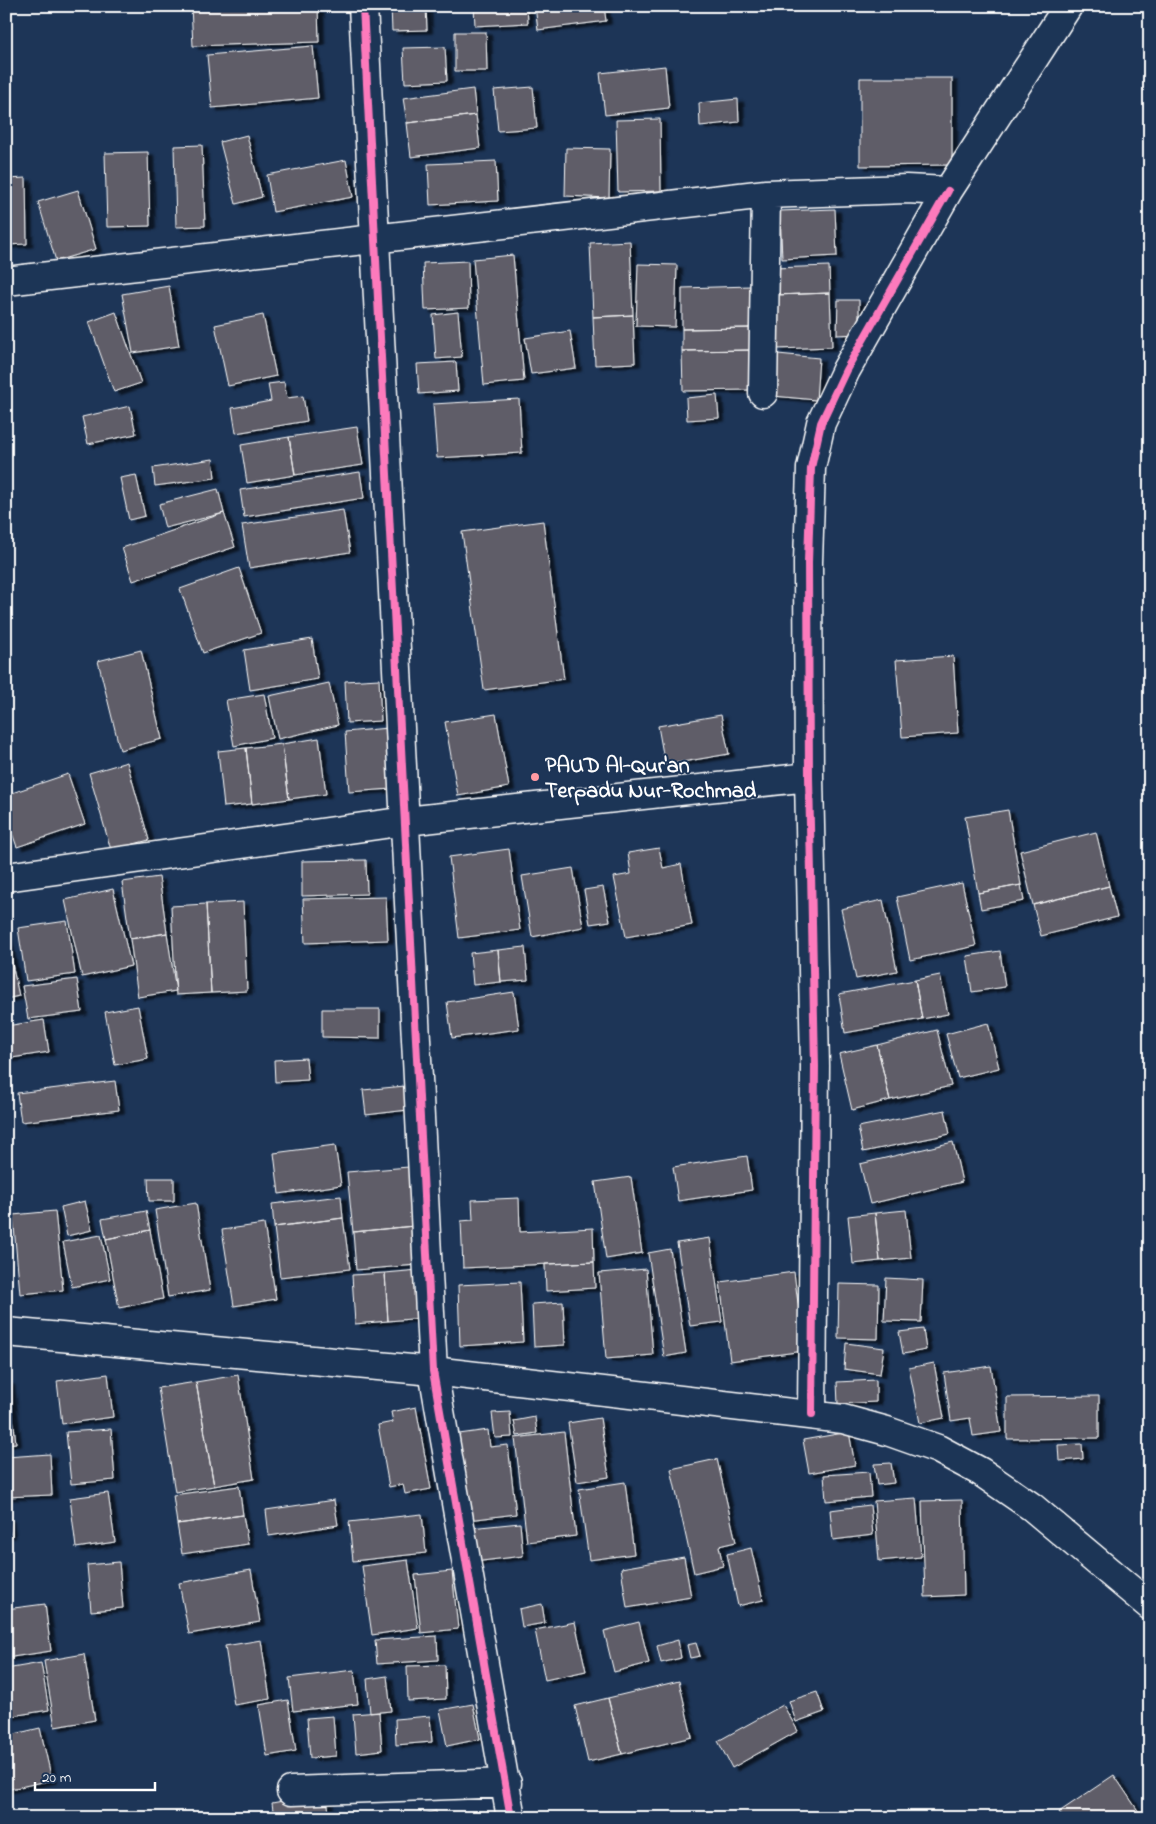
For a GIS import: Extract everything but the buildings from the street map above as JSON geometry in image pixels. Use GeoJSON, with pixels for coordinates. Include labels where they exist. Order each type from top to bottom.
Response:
{"type":"FeatureCollection","features":[{"type":"Feature","properties":{"kind":"street"},"geometry":{"type":"LineString","coordinates":[[363,6],[406,821],[432,1371],[507,1783],[511,1818]]}},
{"type":"Feature","properties":{"kind":"street"},"geometry":{"type":"LineString","coordinates":[[812,1414],[814,1066],[809,777],[808,543],[811,468],[821,423],[846,370],[948,191],[1068,6]]}},
{"type":"Feature","properties":{"kind":"street"},"geometry":{"type":"LineString","coordinates":[[6,281],[376,237],[766,194],[906,189],[948,191]]}},
{"type":"Feature","properties":{"kind":"street"},"geometry":{"type":"LineString","coordinates":[[762,393],[766,194]]}},
{"type":"Feature","properties":{"kind":"street"},"geometry":{"type":"LineString","coordinates":[[6,877],[406,821],[809,777]]}},
{"type":"Feature","properties":{"kind":"street"},"geometry":{"type":"LineString","coordinates":[[6,1332],[432,1371],[843,1419],[887,1431],[938,1449],[981,1472],[1032,1506],[1146,1602]]}},
{"type":"Feature","properties":{"kind":"street"},"geometry":{"type":"LineString","coordinates":[[291,1791],[507,1783]]}},
{"type":"Feature","properties":{"kind":"cycle path"},"geometry":{"type":"LineString","coordinates":[[363,6],[433,1371],[511,1818]]}},
{"type":"Feature","properties":{"kind":"cycle path"},"geometry":{"type":"LineString","coordinates":[[812,1414],[815,1066],[809,777],[808,562],[811,468],[821,423],[846,370],[948,191]]}},
{"type":"Feature","properties":{"kind":"place","name":"PAUD Al-Qur'an Terpadu Nur-Rochmad"},"geometry":{"type":"Point","coordinates":[535,777]}}]}
